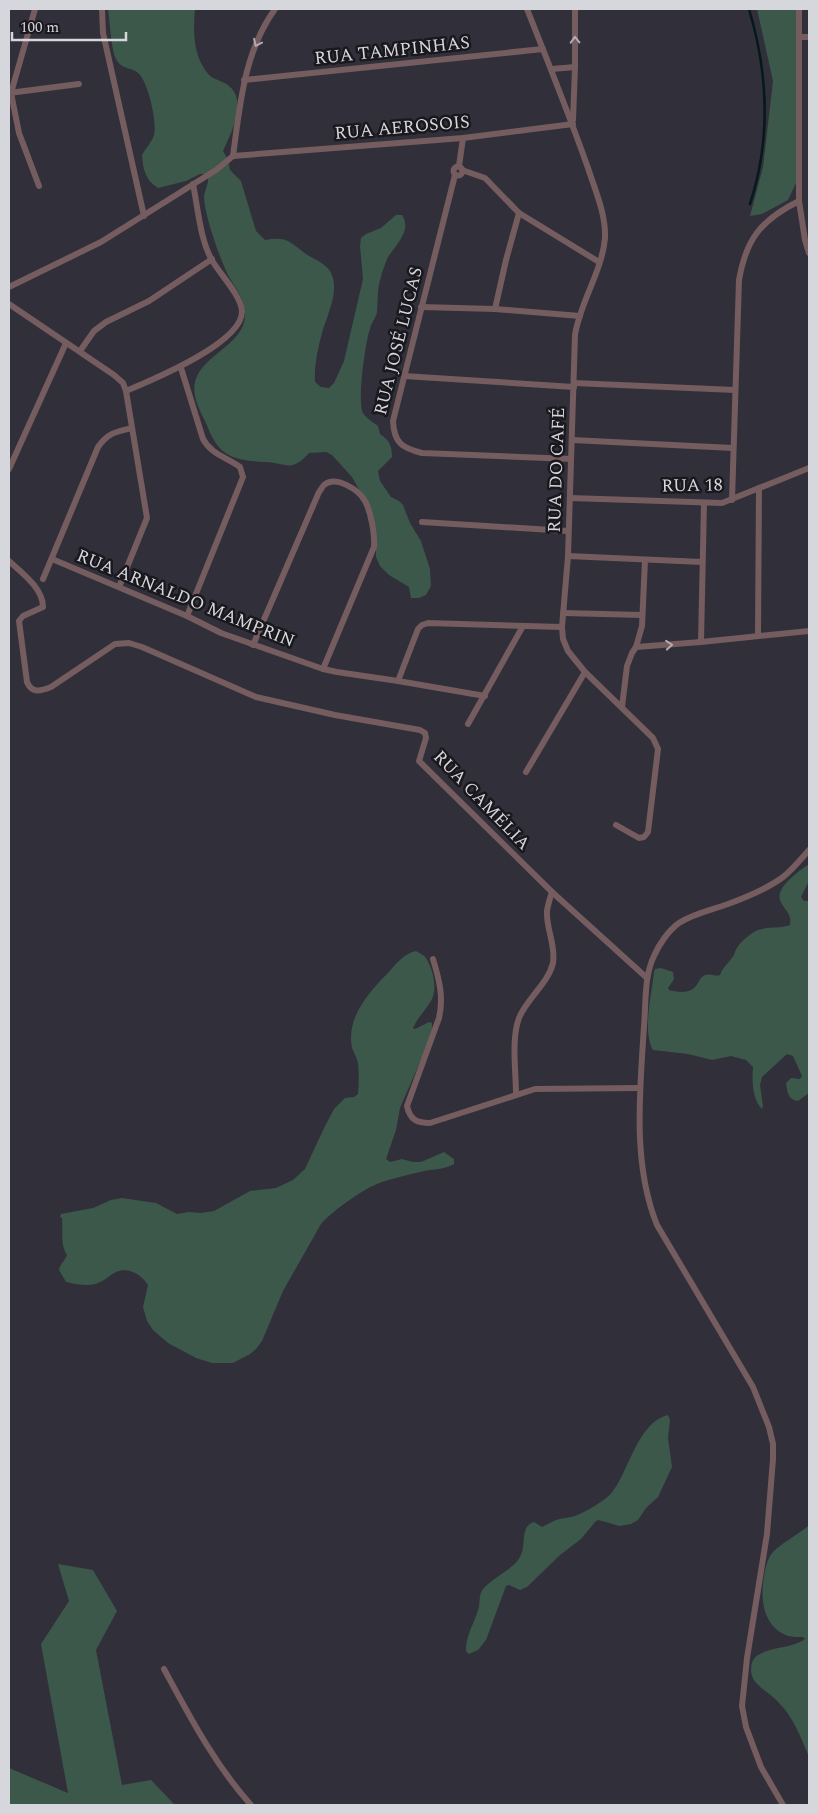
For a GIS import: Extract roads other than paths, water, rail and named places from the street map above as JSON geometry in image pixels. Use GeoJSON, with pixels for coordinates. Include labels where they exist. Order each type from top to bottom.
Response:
{"type":"FeatureCollection","features":[{"type":"Feature","properties":{"kind":"street"},"geometry":{"type":"LineString","coordinates":[[35,9],[10,93],[19,133],[39,186]]}},
{"type":"Feature","properties":{"kind":"street"},"geometry":{"type":"LineString","coordinates":[[102,9],[103,33],[144,216]]}},
{"type":"Feature","properties":{"kind":"street"},"geometry":{"type":"LineString","coordinates":[[9,288],[101,242],[216,170],[234,156],[244,80],[254,49],[275,9]]}},
{"type":"Feature","properties":{"kind":"street","name":"RUA DO CAFÉ"},"geometry":{"type":"LineString","coordinates":[[527,9],[573,124],[602,212],[605,231],[603,249],[575,335],[568,556],[562,627],[563,639],[568,651],[585,672],[653,738],[658,749],[648,832],[644,837],[639,838],[616,825]]}},
{"type":"Feature","properties":{"kind":"street"},"geometry":{"type":"LineString","coordinates":[[573,124],[575,9]]}},
{"type":"Feature","properties":{"kind":"street"},"geometry":{"type":"LineString","coordinates":[[799,9],[798,201],[809,253]]}},
{"type":"Feature","properties":{"kind":"street"},"geometry":{"type":"LineString","coordinates":[[799,37],[809,37]]}},
{"type":"Feature","properties":{"kind":"street","name":"RUA TAMPINHAS"},"geometry":{"type":"LineString","coordinates":[[244,80],[543,49]]}},
{"type":"Feature","properties":{"kind":"street"},"geometry":{"type":"LineString","coordinates":[[552,69],[575,68]]}},
{"type":"Feature","properties":{"kind":"street"},"geometry":{"type":"LineString","coordinates":[[10,93],[78,84]]}},
{"type":"Feature","properties":{"kind":"street","name":"RUA AEROSOIS"},"geometry":{"type":"LineString","coordinates":[[234,156],[463,138],[573,124]]}},
{"type":"Feature","properties":{"kind":"street","name":"RUA JOSÉ LUCAS"},"geometry":{"type":"LineString","coordinates":[[463,138],[459,171],[451,193],[421,306],[392,421],[393,432],[397,442],[408,449],[422,453],[571,459]]}},
{"type":"Feature","properties":{"kind":"street"},"geometry":{"type":"LineString","coordinates":[[459,171],[476,174],[485,178],[520,214],[599,262]]}},
{"type":"Feature","properties":{"kind":"street"},"geometry":{"type":"LineString","coordinates":[[126,391],[181,368],[231,334],[239,324],[242,314],[239,300],[212,260],[206,245],[194,184]]}},
{"type":"Feature","properties":{"kind":"street"},"geometry":{"type":"LineString","coordinates":[[732,500],[739,280],[743,258],[750,243],[764,225],[778,213],[798,201]]}},
{"type":"Feature","properties":{"kind":"street"},"geometry":{"type":"LineString","coordinates":[[495,309],[506,260],[520,214]]}},
{"type":"Feature","properties":{"kind":"street"},"geometry":{"type":"LineString","coordinates":[[801,215],[809,218]]}},
{"type":"Feature","properties":{"kind":"street"},"geometry":{"type":"LineString","coordinates":[[80,351],[94,331],[106,322],[149,301],[212,260]]}},
{"type":"Feature","properties":{"kind":"street"},"geometry":{"type":"LineString","coordinates":[[9,304],[80,351],[123,383],[126,391],[147,518],[119,587]]}},
{"type":"Feature","properties":{"kind":"street"},"geometry":{"type":"LineString","coordinates":[[421,306],[495,309],[580,316]]}},
{"type":"Feature","properties":{"kind":"street"},"geometry":{"type":"LineString","coordinates":[[9,469],[66,343]]}},
{"type":"Feature","properties":{"kind":"street"},"geometry":{"type":"LineString","coordinates":[[181,368],[202,438],[207,447],[240,467],[243,477],[187,616]]}},
{"type":"Feature","properties":{"kind":"street"},"geometry":{"type":"LineString","coordinates":[[404,376],[574,385],[735,390]]}},
{"type":"Feature","properties":{"kind":"street"},"geometry":{"type":"LineString","coordinates":[[44,579],[98,447],[105,437],[115,432],[132,428]]}},
{"type":"Feature","properties":{"kind":"street"},"geometry":{"type":"LineString","coordinates":[[572,440],[733,448]]}},
{"type":"Feature","properties":{"kind":"street","name":"RUA 18"},"geometry":{"type":"LineString","coordinates":[[570,498],[722,503],[809,468]]}},
{"type":"Feature","properties":{"kind":"street"},"geometry":{"type":"LineString","coordinates":[[253,645],[319,492],[324,485],[332,482],[343,484],[355,491],[365,502],[373,528],[374,547],[323,669]]}},
{"type":"Feature","properties":{"kind":"street"},"geometry":{"type":"LineString","coordinates":[[758,636],[759,488]]}},
{"type":"Feature","properties":{"kind":"street"},"geometry":{"type":"LineString","coordinates":[[701,642],[704,503]]}},
{"type":"Feature","properties":{"kind":"street"},"geometry":{"type":"LineString","coordinates":[[422,522],[568,532]]}},
{"type":"Feature","properties":{"kind":"street"},"geometry":{"type":"LineString","coordinates":[[568,556],[702,562]]}},
{"type":"Feature","properties":{"kind":"street","name":"RUA ARNALDO MAMPRIN"},"geometry":{"type":"LineString","coordinates":[[52,559],[187,616],[221,633],[323,669],[485,696]]}},
{"type":"Feature","properties":{"kind":"street"},"geometry":{"type":"LineString","coordinates":[[622,707],[628,666],[642,626],[645,560]]}},
{"type":"Feature","properties":{"kind":"street","name":"RUA CAMÉLIA"},"geometry":{"type":"LineString","coordinates":[[9,562],[28,579],[42,596],[42,607],[23,616],[19,621],[26,682],[33,691],[41,691],[51,687],[115,644],[129,643],[256,697],[335,715],[416,729],[425,733],[426,738],[419,761],[552,892],[647,978]]}},
{"type":"Feature","properties":{"kind":"street"},"geometry":{"type":"LineString","coordinates":[[563,613],[642,615]]}},
{"type":"Feature","properties":{"kind":"street"},"geometry":{"type":"LineString","coordinates":[[398,681],[418,629],[422,625],[434,623],[562,627]]}},
{"type":"Feature","properties":{"kind":"street"},"geometry":{"type":"LineString","coordinates":[[468,724],[522,626]]}},
{"type":"Feature","properties":{"kind":"street"},"geometry":{"type":"LineString","coordinates":[[636,647],[809,631]]}},
{"type":"Feature","properties":{"kind":"street"},"geometry":{"type":"LineString","coordinates":[[526,772],[585,672]]}},
{"type":"Feature","properties":{"kind":"street"},"geometry":{"type":"LineString","coordinates":[[783,1805],[761,1767],[746,1727],[742,1706],[747,1658],[767,1534],[773,1459],[771,1436],[753,1387],[657,1225],[644,1172],[641,1142],[640,1088],[647,978],[653,956],[665,938],[678,924],[693,916],[740,899],[784,876],[809,850]]}},
{"type":"Feature","properties":{"kind":"street"},"geometry":{"type":"LineString","coordinates":[[516,1094],[515,1032],[519,1018],[528,1001],[546,978],[552,966],[554,952],[547,912],[552,892]]}},
{"type":"Feature","properties":{"kind":"street"},"geometry":{"type":"LineString","coordinates":[[433,959],[439,977],[442,1006],[407,1106],[412,1119],[420,1123],[430,1124],[535,1089],[640,1088]]}},
{"type":"Feature","properties":{"kind":"street"},"geometry":{"type":"LineString","coordinates":[[164,1669],[198,1732],[239,1792],[251,1805]]}},
{"type":"Feature","properties":{"kind":"waterway"},"geometry":{"type":"LineString","coordinates":[[749,9],[760,57],[764,106],[761,156],[750,204]]}}]}
